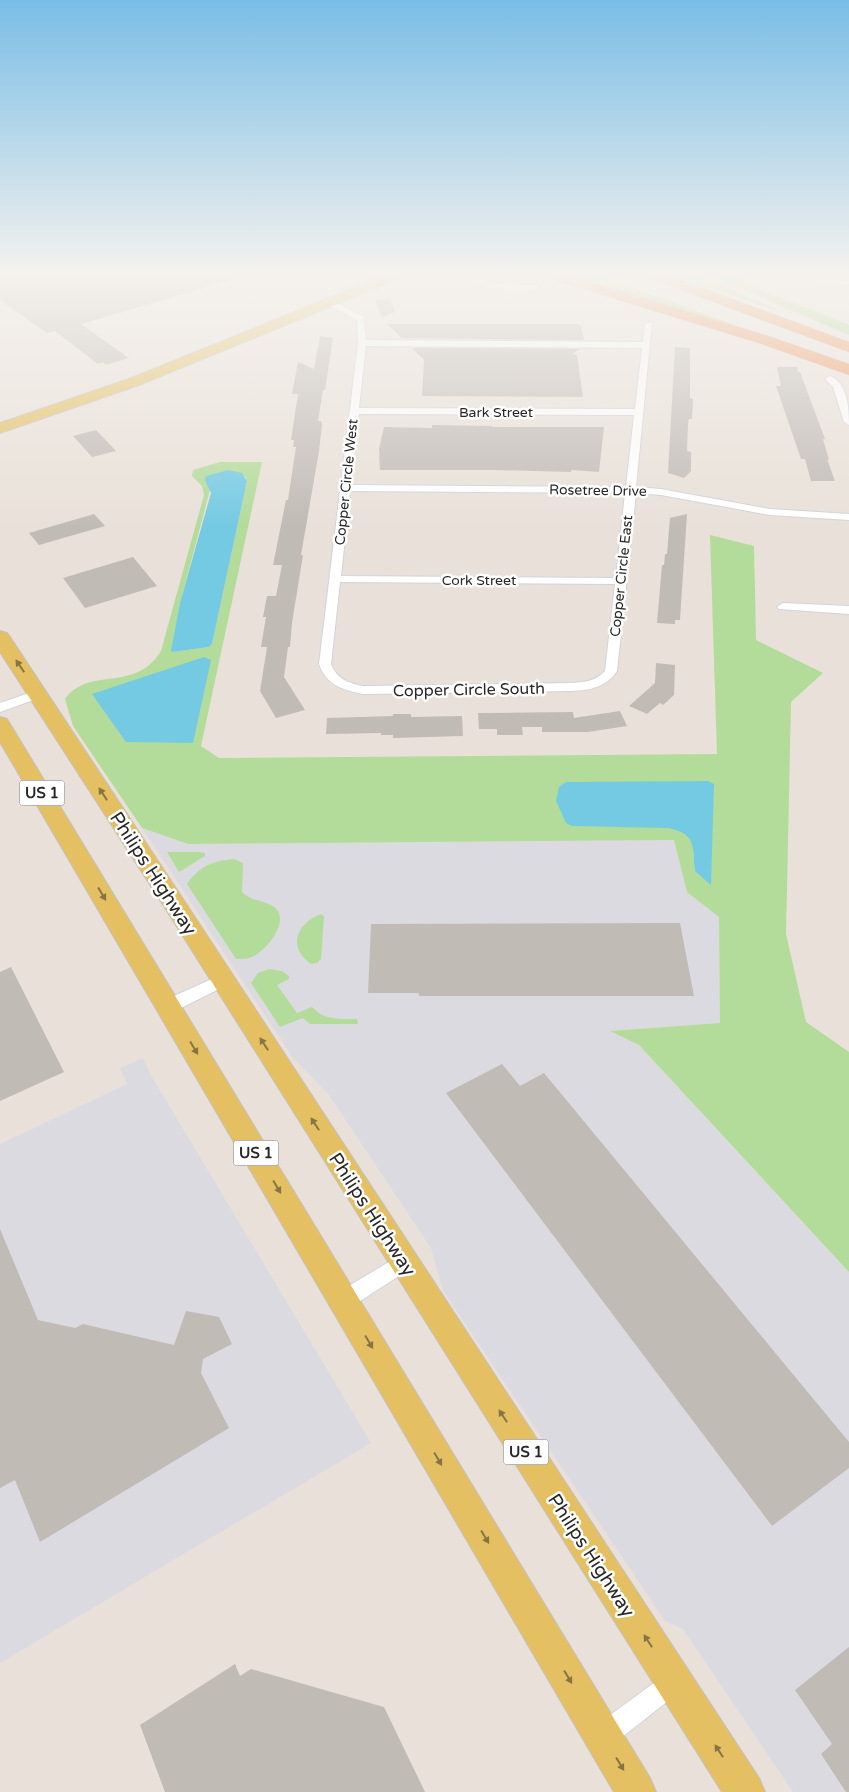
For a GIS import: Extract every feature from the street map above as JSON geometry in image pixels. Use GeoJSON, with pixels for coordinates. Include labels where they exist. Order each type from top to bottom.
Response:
{"type":"FeatureCollection","features":[{"type":"Feature","properties":{"kind":"highway"},"geometry":{"type":"LineString","coordinates":[[820,360],[849,370]]}},
{"type":"Feature","properties":{"kind":"main road"},"geometry":{"type":"LineString","coordinates":[[0,428],[122,387],[189,360]]}},
{"type":"Feature","properties":{"kind":"main road","name":"Philips Highway"},"geometry":{"type":"LineString","coordinates":[[0,637],[745,1792]]}},
{"type":"Feature","properties":{"kind":"main road","name":"US 1"},"geometry":{"type":"LineString","coordinates":[[0,724],[636,1792]]}},
{"type":"Feature","properties":{"kind":"street","name":"Copper Circle West"},"geometry":{"type":"LineString","coordinates":[[333,679],[327,672],[325,664],[360,360]]}},
{"type":"Feature","properties":{"kind":"street","name":"Copper Circle East"},"geometry":{"type":"LineString","coordinates":[[606,679],[611,671],[644,360]]}},
{"type":"Feature","properties":{"kind":"street"},"geometry":{"type":"LineString","coordinates":[[830,379],[837,386],[849,422]]}},
{"type":"Feature","properties":{"kind":"street","name":"Bark Street"},"geometry":{"type":"LineString","coordinates":[[354,411],[639,412]]}},
{"type":"Feature","properties":{"kind":"street","name":"Rosetree Drive"},"geometry":{"type":"LineString","coordinates":[[346,488],[630,490],[661,492],[770,512],[849,517]]}},
{"type":"Feature","properties":{"kind":"street","name":"Cork Street"},"geometry":{"type":"LineString","coordinates":[[336,579],[621,581]]}},
{"type":"Feature","properties":{"kind":"street"},"geometry":{"type":"LineString","coordinates":[[783,607],[849,610]]}},
{"type":"Feature","properties":{"kind":"street","name":"Copper Circle South"},"geometry":{"type":"LineString","coordinates":[[333,679],[349,688],[363,690],[572,687],[597,683],[606,679]]}},
{"type":"Feature","properties":{"kind":"street"},"geometry":{"type":"LineString","coordinates":[[0,708],[38,694]]}},
{"type":"Feature","properties":{"kind":"street"},"geometry":{"type":"LineString","coordinates":[[169,1006],[223,980]]}},
{"type":"Feature","properties":{"kind":"street"},"geometry":{"type":"LineString","coordinates":[[344,1300],[404,1262]]}},
{"type":"Feature","properties":{"kind":"street"},"geometry":{"type":"LineString","coordinates":[[603,1736],[674,1682]]}},
{"type":"Feature","properties":{"kind":"shaded area"},"geometry":{"type":"Polygon","coordinates":[[[142,828],[188,844],[674,840],[687,892],[719,917],[720,1023],[611,1031],[639,1045],[849,1272],[849,1792],[793,1792],[683,1629],[665,1621],[443,1291],[431,1248],[329,1095],[293,1058],[142,828]]]}},
{"type":"Feature","properties":{"kind":"shaded area"},"geometry":{"type":"Polygon","coordinates":[[[143,1058],[151,1075],[371,1443],[0,1663],[0,1144],[127,1084],[120,1068],[143,1058]]]}},
{"type":"Feature","properties":{"kind":"green space"},"geometry":{"type":"Polygon","coordinates":[[[220,462],[262,462],[201,746],[219,758],[717,754],[710,535],[754,546],[756,640],[823,673],[791,702],[786,934],[806,1022],[849,1052],[849,1272],[639,1045],[610,1031],[720,1023],[719,917],[687,892],[674,840],[188,844],[142,828],[73,726],[65,699],[75,689],[87,683],[139,672],[150,664],[161,651],[204,495],[202,486],[192,476],[193,470],[220,462]],[[245,476],[210,490],[180,603],[173,652],[209,647],[212,644],[247,481],[245,476]],[[708,781],[668,828],[683,831],[692,839],[695,871],[708,781]]]}},
{"type":"Feature","properties":{"kind":"green space"},"geometry":{"type":"Polygon","coordinates":[[[167,852],[199,852],[205,853],[205,856],[179,872],[167,852]]]}},
{"type":"Feature","properties":{"kind":"green space"},"geometry":{"type":"Polygon","coordinates":[[[234,859],[243,863],[242,892],[250,898],[269,904],[277,910],[280,916],[278,929],[269,943],[258,954],[244,959],[236,959],[187,884],[207,865],[234,859]]]}},
{"type":"Feature","properties":{"kind":"green space"},"geometry":{"type":"Polygon","coordinates":[[[321,914],[324,916],[321,959],[317,963],[311,964],[299,950],[298,936],[312,918],[321,914]]]}},
{"type":"Feature","properties":{"kind":"green space"},"geometry":{"type":"Polygon","coordinates":[[[269,969],[282,971],[289,976],[289,979],[277,985],[297,1013],[312,1007],[327,1017],[357,1019],[358,1024],[310,1024],[303,1018],[280,1027],[251,983],[258,973],[269,969]]]}},
{"type":"Feature","properties":{"kind":"water"},"geometry":{"type":"Polygon","coordinates":[[[228,470],[242,473],[247,481],[212,644],[209,647],[173,652],[171,651],[180,603],[211,493],[205,480],[206,476],[228,470]]]}},
{"type":"Feature","properties":{"kind":"water"},"geometry":{"type":"Polygon","coordinates":[[[204,657],[211,660],[193,743],[126,742],[92,694],[204,657]]]}},
{"type":"Feature","properties":{"kind":"water"},"geometry":{"type":"Polygon","coordinates":[[[708,781],[714,784],[711,885],[695,871],[693,848],[688,837],[684,834],[668,828],[572,826],[566,823],[556,801],[559,787],[566,782],[708,781]]]}},
{"type":"Feature","properties":{"kind":"building"},"geometry":{"type":"Polygon","coordinates":[[[92,360],[124,360],[106,365],[103,362],[98,364],[92,360]]]}},
{"type":"Feature","properties":{"kind":"building"},"geometry":{"type":"Polygon","coordinates":[[[316,360],[330,360],[318,421],[321,421],[322,425],[319,451],[301,555],[303,555],[284,677],[305,710],[276,718],[260,691],[267,647],[261,647],[266,617],[263,617],[267,596],[276,596],[282,565],[273,565],[286,500],[288,500],[296,447],[293,447],[294,440],[291,440],[298,394],[292,394],[298,362],[314,369],[316,360]]]}},
{"type":"Feature","properties":{"kind":"building"},"geometry":{"type":"Polygon","coordinates":[[[424,360],[578,360],[583,397],[422,396],[424,360]]]}},
{"type":"Feature","properties":{"kind":"building"},"geometry":{"type":"Polygon","coordinates":[[[674,360],[690,360],[690,398],[693,399],[692,419],[689,419],[688,423],[687,451],[691,452],[691,471],[684,478],[668,473],[674,360]]]}},
{"type":"Feature","properties":{"kind":"building"},"geometry":{"type":"Polygon","coordinates":[[[777,367],[797,367],[798,372],[800,372],[825,439],[823,439],[829,460],[827,459],[835,481],[811,481],[805,459],[801,459],[776,386],[781,386],[777,367]]]}},
{"type":"Feature","properties":{"kind":"building"},"geometry":{"type":"Polygon","coordinates":[[[432,425],[604,427],[599,472],[571,470],[571,472],[380,470],[379,449],[384,427],[432,428],[432,425]]]}},
{"type":"Feature","properties":{"kind":"building"},"geometry":{"type":"Polygon","coordinates":[[[96,430],[116,451],[92,457],[73,436],[96,430]]]}},
{"type":"Feature","properties":{"kind":"building"},"geometry":{"type":"Polygon","coordinates":[[[94,514],[105,526],[39,545],[29,533],[94,514]]]}},
{"type":"Feature","properties":{"kind":"building"},"geometry":{"type":"Polygon","coordinates":[[[687,514],[680,620],[675,620],[675,624],[657,623],[662,565],[664,565],[665,554],[667,554],[670,518],[687,514]]]}},
{"type":"Feature","properties":{"kind":"building"},"geometry":{"type":"Polygon","coordinates":[[[133,557],[157,586],[85,608],[63,578],[133,557]]]}},
{"type":"Feature","properties":{"kind":"building"},"geometry":{"type":"Polygon","coordinates":[[[656,663],[675,665],[674,695],[663,705],[660,703],[647,714],[629,706],[655,683],[656,663]]]}},
{"type":"Feature","properties":{"kind":"building"},"geometry":{"type":"Polygon","coordinates":[[[620,711],[627,726],[588,732],[542,732],[542,727],[522,727],[523,735],[497,735],[497,729],[479,729],[478,713],[573,712],[574,718],[620,711]]]}},
{"type":"Feature","properties":{"kind":"building"},"geometry":{"type":"Polygon","coordinates":[[[393,714],[411,714],[411,717],[462,716],[463,736],[393,738],[393,735],[381,735],[381,733],[326,734],[327,718],[393,716],[393,714]]]}},
{"type":"Feature","properties":{"kind":"building"},"geometry":{"type":"Polygon","coordinates":[[[680,923],[694,996],[419,996],[419,993],[368,993],[371,924],[680,923]]]}},
{"type":"Feature","properties":{"kind":"building"},"geometry":{"type":"Polygon","coordinates":[[[11,967],[64,1072],[0,1101],[0,972],[11,967]]]}},
{"type":"Feature","properties":{"kind":"building"},"geometry":{"type":"Polygon","coordinates":[[[502,1064],[520,1086],[544,1073],[849,1442],[849,1468],[772,1526],[446,1093],[502,1064]]]}},
{"type":"Feature","properties":{"kind":"building"},"geometry":{"type":"Polygon","coordinates":[[[0,1229],[38,1320],[75,1328],[83,1324],[174,1345],[186,1311],[219,1317],[232,1344],[203,1359],[201,1373],[229,1428],[40,1542],[15,1480],[0,1488],[0,1229]]]}},
{"type":"Feature","properties":{"kind":"building"},"geometry":{"type":"Polygon","coordinates":[[[849,1647],[849,1792],[846,1792],[821,1754],[832,1744],[795,1690],[849,1647]]]}},
{"type":"Feature","properties":{"kind":"building"},"geometry":{"type":"Polygon","coordinates":[[[235,1664],[240,1676],[251,1669],[384,1707],[425,1792],[165,1792],[140,1725],[235,1664]]]}}]}
